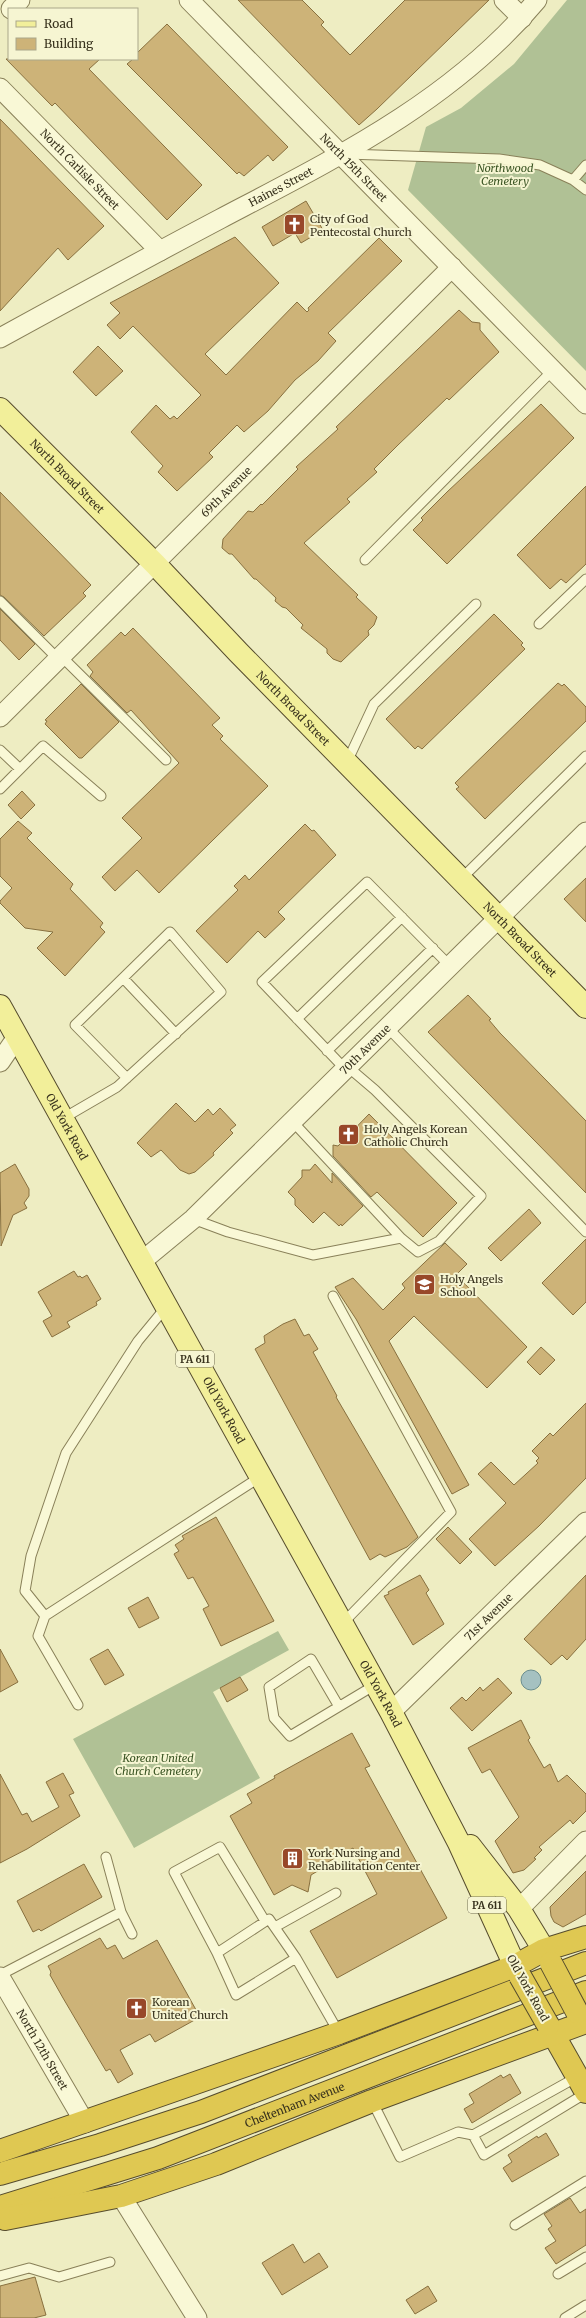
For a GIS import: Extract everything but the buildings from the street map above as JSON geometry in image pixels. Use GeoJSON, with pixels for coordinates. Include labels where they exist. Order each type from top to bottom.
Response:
{"type":"FeatureCollection","features":[{"type":"Feature","properties":{"kind":"highway"},"geometry":{"type":"LineString","coordinates":[[0,2151],[85,2123],[517,1971],[586,1937]]}},
{"type":"Feature","properties":{"kind":"highway","name":"Old York Road"},"geometry":{"type":"LineString","coordinates":[[547,1957],[583,2021]]}},
{"type":"Feature","properties":{"kind":"highway"},"geometry":{"type":"LineString","coordinates":[[0,2174],[100,2145],[200,2112],[586,1963]]}},
{"type":"Feature","properties":{"kind":"highway","name":"Old York Road"},"geometry":{"type":"LineString","coordinates":[[517,1971],[583,2087]]}},
{"type":"Feature","properties":{"kind":"highway","name":"Cheltenham Avenue"},"geometry":{"type":"LineString","coordinates":[[0,2207],[158,2158],[586,1992]]}},
{"type":"Feature","properties":{"kind":"highway"},"geometry":{"type":"LineString","coordinates":[[0,2220],[121,2196],[216,2164],[551,2030],[583,2021]]}},
{"type":"Feature","properties":{"kind":"main road","name":"North Broad Street"},"geometry":{"type":"LineString","coordinates":[[0,409],[155,564],[238,652],[586,1007]]}},
{"type":"Feature","properties":{"kind":"main road","name":"Old York Road"},"geometry":{"type":"LineString","coordinates":[[0,1006],[446,1815],[517,1971]]}},
{"type":"Feature","properties":{"kind":"main road","name":"Old York Road"},"geometry":{"type":"LineString","coordinates":[[446,1815],[518,1908],[547,1957]]}},
{"type":"Feature","properties":{"kind":"street"},"geometry":{"type":"LineString","coordinates":[[12,8],[20,0]]}},
{"type":"Feature","properties":{"kind":"street","name":"North 15th Street"},"geometry":{"type":"LineString","coordinates":[[189,0],[343,154],[586,404]]}},
{"type":"Feature","properties":{"kind":"street"},"geometry":{"type":"LineString","coordinates":[[504,0],[522,18]]}},
{"type":"Feature","properties":{"kind":"street","name":"Haines Street"},"geometry":{"type":"LineString","coordinates":[[0,338],[343,154],[395,123],[447,86],[486,54],[522,18],[537,0]]}},
{"type":"Feature","properties":{"kind":"street"},"geometry":{"type":"LineString","coordinates":[[0,19],[8,12]]}},
{"type":"Feature","properties":{"kind":"street","name":"North Carlisle Street"},"geometry":{"type":"LineString","coordinates":[[0,88],[160,251]]}},
{"type":"Feature","properties":{"kind":"street","name":"69th Avenue"},"geometry":{"type":"LineString","coordinates":[[0,717],[452,267]]}},
{"type":"Feature","properties":{"kind":"street","name":"70th Avenue"},"geometry":{"type":"LineString","coordinates":[[141,1262],[193,1219],[586,832]]}},
{"type":"Feature","properties":{"kind":"street"},"geometry":{"type":"LineString","coordinates":[[0,1062],[17,1037]]}},
{"type":"Feature","properties":{"kind":"street","name":"71st Avenue"},"geometry":{"type":"LineString","coordinates":[[390,1712],[586,1522]]}},
{"type":"Feature","properties":{"kind":"street"},"geometry":{"type":"LineString","coordinates":[[518,1908],[586,1841]]}},
{"type":"Feature","properties":{"kind":"street","name":"North 12th Street"},"geometry":{"type":"LineString","coordinates":[[0,1976],[85,2123]]}},
{"type":"Feature","properties":{"kind":"street"},"geometry":{"type":"LineString","coordinates":[[121,2196],[197,2318]]}},
{"type":"Feature","properties":{"kind":"lane"},"geometry":{"type":"LineString","coordinates":[[343,154],[499,159],[540,165],[573,180],[586,190]]}},
{"type":"Feature","properties":{"kind":"lane"},"geometry":{"type":"LineString","coordinates":[[573,180],[586,165]]}},
{"type":"Feature","properties":{"kind":"lane"},"geometry":{"type":"LineString","coordinates":[[365,560],[553,370]]}},
{"type":"Feature","properties":{"kind":"lane"},"geometry":{"type":"LineString","coordinates":[[539,624],[586,579]]}},
{"type":"Feature","properties":{"kind":"lane"},"geometry":{"type":"LineString","coordinates":[[0,601],[166,760]]}},
{"type":"Feature","properties":{"kind":"lane"},"geometry":{"type":"LineString","coordinates":[[347,762],[374,704],[476,604]]}},
{"type":"Feature","properties":{"kind":"lane"},"geometry":{"type":"LineString","coordinates":[[0,789],[43,746],[101,796]]}},
{"type":"Feature","properties":{"kind":"lane"},"geometry":{"type":"LineString","coordinates":[[0,750],[20,769]]}},
{"type":"Feature","properties":{"kind":"lane"},"geometry":{"type":"LineString","coordinates":[[461,879],[586,756]]}},
{"type":"Feature","properties":{"kind":"lane"},"geometry":{"type":"LineString","coordinates":[[293,1122],[401,1238],[418,1252],[439,1241],[481,1196],[375,1090],[327,1051],[262,982],[367,882],[450,966]]}},
{"type":"Feature","properties":{"kind":"lane"},"geometry":{"type":"LineString","coordinates":[[297,1019],[402,917]]}},
{"type":"Feature","properties":{"kind":"lane"},"geometry":{"type":"LineString","coordinates":[[62,1119],[117,1088],[221,992],[170,932],[75,1025],[127,1078]]}},
{"type":"Feature","properties":{"kind":"lane"},"geometry":{"type":"LineString","coordinates":[[327,1051],[433,948]]}},
{"type":"Feature","properties":{"kind":"lane"},"geometry":{"type":"LineString","coordinates":[[123,978],[176,1034]]}},
{"type":"Feature","properties":{"kind":"lane"},"geometry":{"type":"LineString","coordinates":[[388,1028],[586,1232]]}},
{"type":"Feature","properties":{"kind":"lane"},"geometry":{"type":"LineString","coordinates":[[193,1219],[228,1232],[313,1255],[401,1238]]}},
{"type":"Feature","properties":{"kind":"lane"},"geometry":{"type":"LineString","coordinates":[[333,1296],[451,1512],[342,1624]]}},
{"type":"Feature","properties":{"kind":"lane"},"geometry":{"type":"LineString","coordinates":[[44,1616],[25,1591],[31,1556],[66,1453],[138,1341],[166,1307]]}},
{"type":"Feature","properties":{"kind":"lane"},"geometry":{"type":"LineString","coordinates":[[78,1705],[38,1636],[44,1616],[260,1477]]}},
{"type":"Feature","properties":{"kind":"lane"},"geometry":{"type":"LineString","coordinates":[[338,1705],[311,1659],[269,1687],[274,1718],[290,1736],[338,1705],[375,1685]]}},
{"type":"Feature","properties":{"kind":"lane"},"geometry":{"type":"LineString","coordinates":[[265,1921],[220,1847],[174,1872],[217,1953],[236,1995],[296,1958]]}},
{"type":"Feature","properties":{"kind":"lane"},"geometry":{"type":"LineString","coordinates":[[106,1857],[121,1912],[132,1934]]}},
{"type":"Feature","properties":{"kind":"lane"},"geometry":{"type":"LineString","coordinates":[[275,1927],[336,1893]]}},
{"type":"Feature","properties":{"kind":"lane"},"geometry":{"type":"LineString","coordinates":[[0,1976],[121,1912]]}},
{"type":"Feature","properties":{"kind":"lane"},"geometry":{"type":"LineString","coordinates":[[217,1953],[270,1919],[296,1958],[339,2033]]}},
{"type":"Feature","properties":{"kind":"lane"},"geometry":{"type":"LineString","coordinates":[[474,2135],[484,2155],[583,2087]]}},
{"type":"Feature","properties":{"kind":"lane"},"geometry":{"type":"LineString","coordinates":[[372,2101],[400,2157],[458,2132],[474,2135],[583,2087]]}},
{"type":"Feature","properties":{"kind":"lane"},"geometry":{"type":"LineString","coordinates":[[515,2225],[586,2181]]}},
{"type":"Feature","properties":{"kind":"lane"},"geometry":{"type":"LineString","coordinates":[[558,2274],[586,2257]]}},
{"type":"Feature","properties":{"kind":"lane"},"geometry":{"type":"LineString","coordinates":[[0,2276],[29,2268],[59,2276],[110,2262]]}},
{"type":"Feature","properties":{"kind":"lane"},"geometry":{"type":"LineString","coordinates":[[565,2318],[586,2305]]}},
{"type":"Feature","properties":{"kind":"green space","name":"Northwood Cemetery"},"geometry":{"type":"Polygon","coordinates":[[[567,0],[586,0],[586,371],[408,190],[426,127],[461,108],[514,64],[567,0]]]}},
{"type":"Feature","properties":{"kind":"green space","name":"Korean United Church Cemetery"},"geometry":{"type":"Polygon","coordinates":[[[278,1631],[289,1650],[213,1692],[260,1778],[134,1848],[73,1739],[278,1631]]]}},
{"type":"Feature","properties":{"kind":"water"},"geometry":{"type":"Polygon","coordinates":[[[527,1670],[535,1670],[541,1676],[541,1684],[535,1690],[527,1690],[521,1684],[521,1676],[527,1670]]]}},
{"type":"Feature","properties":{"kind":"place","name":"City of God Pentecostal Church"},"geometry":{"type":"Point","coordinates":[294,225]}},
{"type":"Feature","properties":{"kind":"place","name":"Holy Angels Korean Catholic Church"},"geometry":{"type":"Point","coordinates":[349,1135]}},
{"type":"Feature","properties":{"kind":"place","name":"Holy Angels School"},"geometry":{"type":"Point","coordinates":[424,1285]}},
{"type":"Feature","properties":{"kind":"place","name":"York Nursing and Rehabilitation Center"},"geometry":{"type":"Point","coordinates":[293,1859]}},
{"type":"Feature","properties":{"kind":"place","name":"Korean United Church"},"geometry":{"type":"Point","coordinates":[136,2008]}}]}
